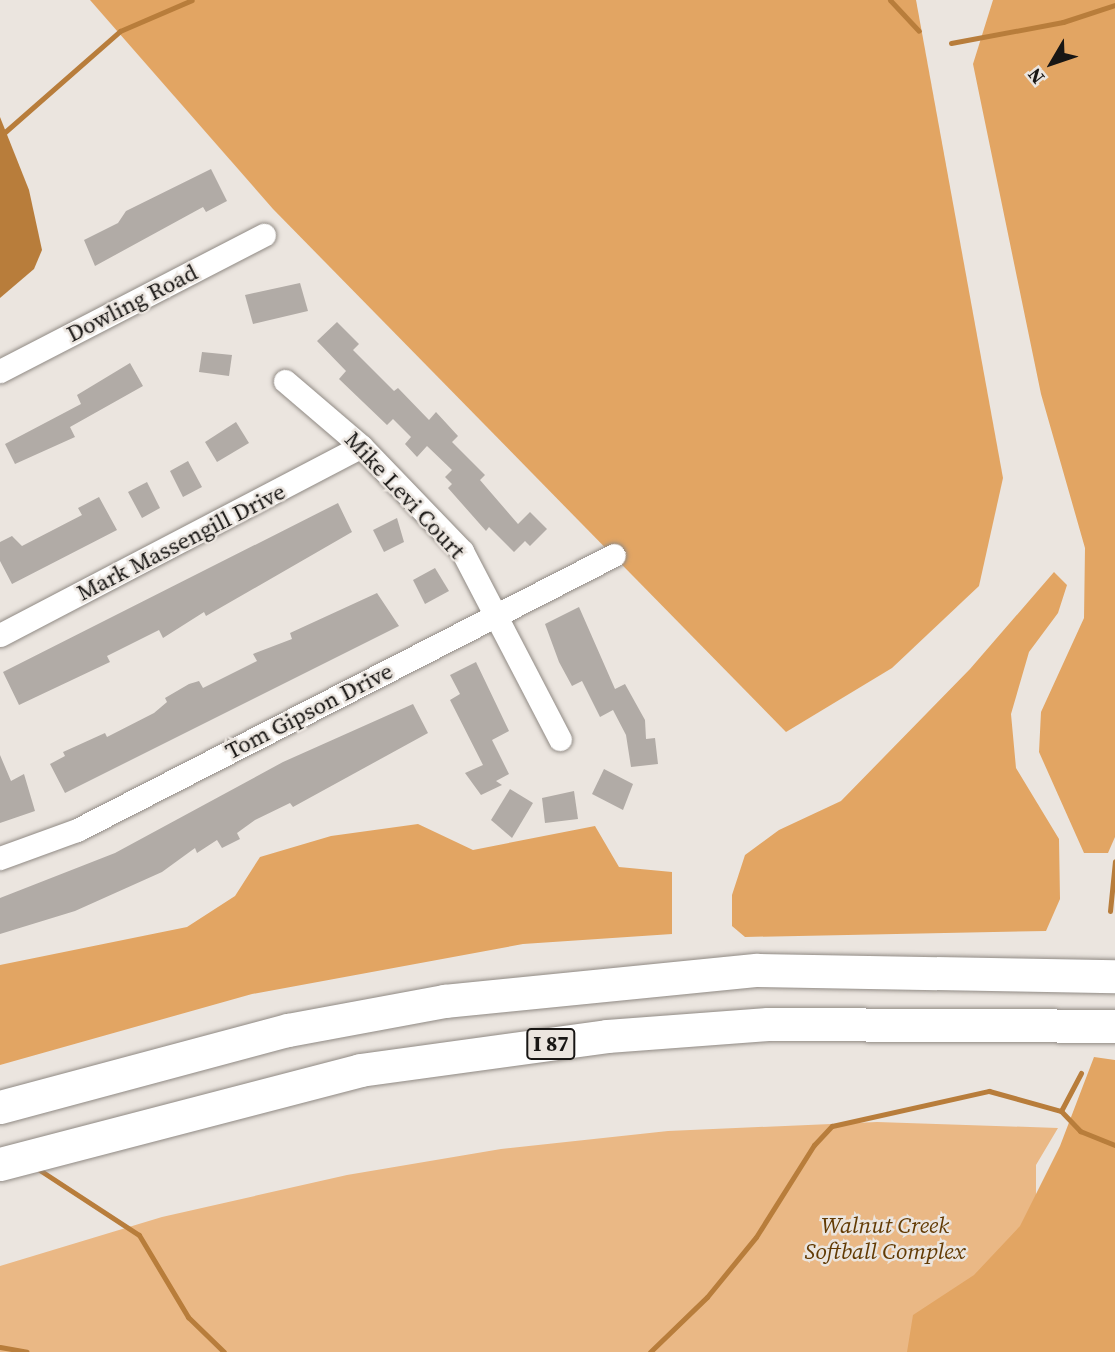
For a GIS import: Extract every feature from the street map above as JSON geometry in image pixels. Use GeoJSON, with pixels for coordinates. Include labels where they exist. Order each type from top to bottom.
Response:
{"type":"FeatureCollection","features":[{"type":"Feature","properties":{"kind":"highway","name":"I 87"},"geometry":{"type":"LineString","coordinates":[[0,1107],[288,1030],[444,1001],[757,970],[1115,975]]}},
{"type":"Feature","properties":{"kind":"highway","name":"I 87"},"geometry":{"type":"LineString","coordinates":[[0,1164],[360,1070],[607,1036],[768,1024],[1115,1026]]}},
{"type":"Feature","properties":{"kind":"street","name":"Dowling Road"},"geometry":{"type":"LineString","coordinates":[[0,371],[264,235]]}},
{"type":"Feature","properties":{"kind":"street","name":"Mike Levi Court"},"geometry":{"type":"LineString","coordinates":[[285,381],[361,446],[462,551],[561,739]]}},
{"type":"Feature","properties":{"kind":"street","name":"Mark Massengill Drive"},"geometry":{"type":"LineString","coordinates":[[0,635],[361,446]]}},
{"type":"Feature","properties":{"kind":"street","name":"Tom Gipson Drive"},"geometry":{"type":"LineString","coordinates":[[0,858],[77,830],[614,555]]}},
{"type":"Feature","properties":{"kind":"green space","name":"Walnut Creek Softball Complex"},"geometry":{"type":"Polygon","coordinates":[[[877,1122],[1058,1128],[1036,1165],[1036,1201],[1115,1352],[0,1352],[0,1266],[162,1217],[347,1175],[501,1149],[668,1131],[877,1122]]]}},
{"type":"Feature","properties":{"kind":"shaded area"},"geometry":{"type":"Polygon","coordinates":[[[90,0],[916,0],[1003,478],[979,586],[892,668],[786,732],[273,209],[90,0]]]}},
{"type":"Feature","properties":{"kind":"shaded area"},"geometry":{"type":"Polygon","coordinates":[[[993,0],[1115,0],[1115,837],[1108,853],[1084,853],[1039,752],[1041,712],[1084,618],[1085,548],[1041,394],[973,64],[993,0]]]}},
{"type":"Feature","properties":{"kind":"shaded area"},"geometry":{"type":"Polygon","coordinates":[[[0,117],[29,190],[42,250],[34,269],[0,298],[0,117]]]}},
{"type":"Feature","properties":{"kind":"shaded area"},"geometry":{"type":"Polygon","coordinates":[[[1054,572],[1067,585],[1058,613],[1029,652],[1011,714],[1016,768],[1059,839],[1060,899],[1046,931],[745,937],[732,926],[732,895],[745,855],[779,830],[841,801],[970,669],[1054,572]]]}},
{"type":"Feature","properties":{"kind":"shaded area"},"geometry":{"type":"Polygon","coordinates":[[[418,824],[473,850],[595,826],[619,867],[672,872],[672,934],[523,944],[252,994],[0,1065],[0,965],[187,927],[235,896],[260,857],[331,836],[418,824]]]}},
{"type":"Feature","properties":{"kind":"shaded area"},"geometry":{"type":"Polygon","coordinates":[[[1094,1057],[1115,1060],[1115,1352],[907,1352],[913,1315],[974,1275],[1020,1226],[1060,1146],[1094,1057]]]}},
{"type":"Feature","properties":{"kind":"building"},"geometry":{"type":"Polygon","coordinates":[[[211,169],[227,201],[206,212],[203,207],[95,266],[84,240],[118,223],[126,211],[211,169]]]}},
{"type":"Feature","properties":{"kind":"building"},"geometry":{"type":"Polygon","coordinates":[[[300,283],[308,311],[253,324],[245,295],[300,283]]]}},
{"type":"Feature","properties":{"kind":"building"},"geometry":{"type":"Polygon","coordinates":[[[337,322],[359,344],[353,350],[394,391],[398,388],[429,420],[436,412],[458,436],[452,442],[485,475],[480,480],[518,524],[530,512],[547,529],[530,546],[525,541],[514,552],[489,527],[486,531],[448,488],[452,484],[445,477],[452,470],[427,446],[417,457],[405,444],[411,437],[393,419],[387,425],[339,379],[346,371],[317,341],[337,322]]]}},
{"type":"Feature","properties":{"kind":"building"},"geometry":{"type":"Polygon","coordinates":[[[202,352],[232,355],[229,376],[199,372],[202,352]]]}},
{"type":"Feature","properties":{"kind":"building"},"geometry":{"type":"Polygon","coordinates":[[[130,363],[143,386],[70,427],[75,437],[15,464],[5,444],[81,404],[77,395],[130,363]]]}},
{"type":"Feature","properties":{"kind":"building"},"geometry":{"type":"Polygon","coordinates":[[[236,422],[249,443],[217,462],[205,442],[236,422]]]}},
{"type":"Feature","properties":{"kind":"building"},"geometry":{"type":"Polygon","coordinates":[[[188,461],[202,487],[183,497],[170,471],[188,461]]]}},
{"type":"Feature","properties":{"kind":"building"},"geometry":{"type":"Polygon","coordinates":[[[147,482],[160,508],[142,518],[128,492],[147,482]]]}},
{"type":"Feature","properties":{"kind":"building"},"geometry":{"type":"Polygon","coordinates":[[[99,497],[117,530],[12,584],[0,561],[0,542],[12,536],[22,546],[82,515],[78,508],[99,497]]]}},
{"type":"Feature","properties":{"kind":"building"},"geometry":{"type":"Polygon","coordinates":[[[338,503],[352,532],[206,616],[204,612],[163,638],[159,630],[107,656],[110,662],[19,705],[3,672],[338,503]]]}},
{"type":"Feature","properties":{"kind":"building"},"geometry":{"type":"Polygon","coordinates":[[[397,518],[404,542],[384,552],[373,530],[397,518]]]}},
{"type":"Feature","properties":{"kind":"building"},"geometry":{"type":"Polygon","coordinates":[[[435,568],[449,591],[425,604],[413,580],[435,568]]]}},
{"type":"Feature","properties":{"kind":"building"},"geometry":{"type":"Polygon","coordinates":[[[377,593],[399,626],[65,793],[50,764],[65,756],[63,752],[105,733],[107,737],[154,713],[167,702],[165,698],[189,684],[199,681],[203,688],[257,661],[253,654],[292,639],[290,633],[377,593]]]}},
{"type":"Feature","properties":{"kind":"building"},"geometry":{"type":"Polygon","coordinates":[[[579,607],[615,689],[625,684],[645,720],[646,739],[655,738],[658,764],[631,767],[626,735],[613,710],[600,717],[582,681],[572,686],[559,662],[545,624],[579,607]]]}},
{"type":"Feature","properties":{"kind":"building"},"geometry":{"type":"Polygon","coordinates":[[[476,662],[509,731],[492,740],[509,774],[496,781],[502,785],[481,795],[465,773],[483,765],[450,700],[460,694],[450,675],[476,662]]]}},
{"type":"Feature","properties":{"kind":"building"},"geometry":{"type":"Polygon","coordinates":[[[413,704],[428,733],[293,807],[290,803],[255,820],[237,833],[240,839],[222,848],[217,840],[197,853],[195,848],[162,872],[75,911],[0,934],[0,898],[115,853],[283,762],[413,704]]]}},
{"type":"Feature","properties":{"kind":"building"},"geometry":{"type":"Polygon","coordinates":[[[0,755],[11,781],[24,774],[35,811],[0,823],[0,755]]]}},
{"type":"Feature","properties":{"kind":"building"},"geometry":{"type":"Polygon","coordinates":[[[604,769],[633,784],[623,810],[592,794],[604,769]]]}},
{"type":"Feature","properties":{"kind":"building"},"geometry":{"type":"Polygon","coordinates":[[[510,789],[533,803],[512,838],[491,820],[510,789]]]}},
{"type":"Feature","properties":{"kind":"building"},"geometry":{"type":"Polygon","coordinates":[[[574,791],[578,819],[545,823],[542,798],[574,791]]]}},
{"type":"Feature","properties":{"kind":"waterway"},"geometry":{"type":"LineString","coordinates":[[5,132],[120,31],[192,0]]}},
{"type":"Feature","properties":{"kind":"waterway"},"geometry":{"type":"LineString","coordinates":[[890,0],[919,31]]}},
{"type":"Feature","properties":{"kind":"waterway"},"geometry":{"type":"LineString","coordinates":[[951,43],[1063,22],[1115,5]]}},
{"type":"Feature","properties":{"kind":"waterway"},"geometry":{"type":"LineString","coordinates":[[1110,911],[1115,861]]}},
{"type":"Feature","properties":{"kind":"waterway"},"geometry":{"type":"LineString","coordinates":[[1061,1111],[1081,1073]]}},
{"type":"Feature","properties":{"kind":"waterway"},"geometry":{"type":"LineString","coordinates":[[650,1352],[707,1297],[756,1237],[814,1145],[832,1126],[989,1091],[1061,1111],[1080,1131],[1115,1145]]}},
{"type":"Feature","properties":{"kind":"waterway"},"geometry":{"type":"LineString","coordinates":[[35,1167],[139,1235],[188,1317],[224,1352]]}},
{"type":"Feature","properties":{"kind":"waterway"},"geometry":{"type":"LineString","coordinates":[[0,1347],[27,1352]]}}]}
